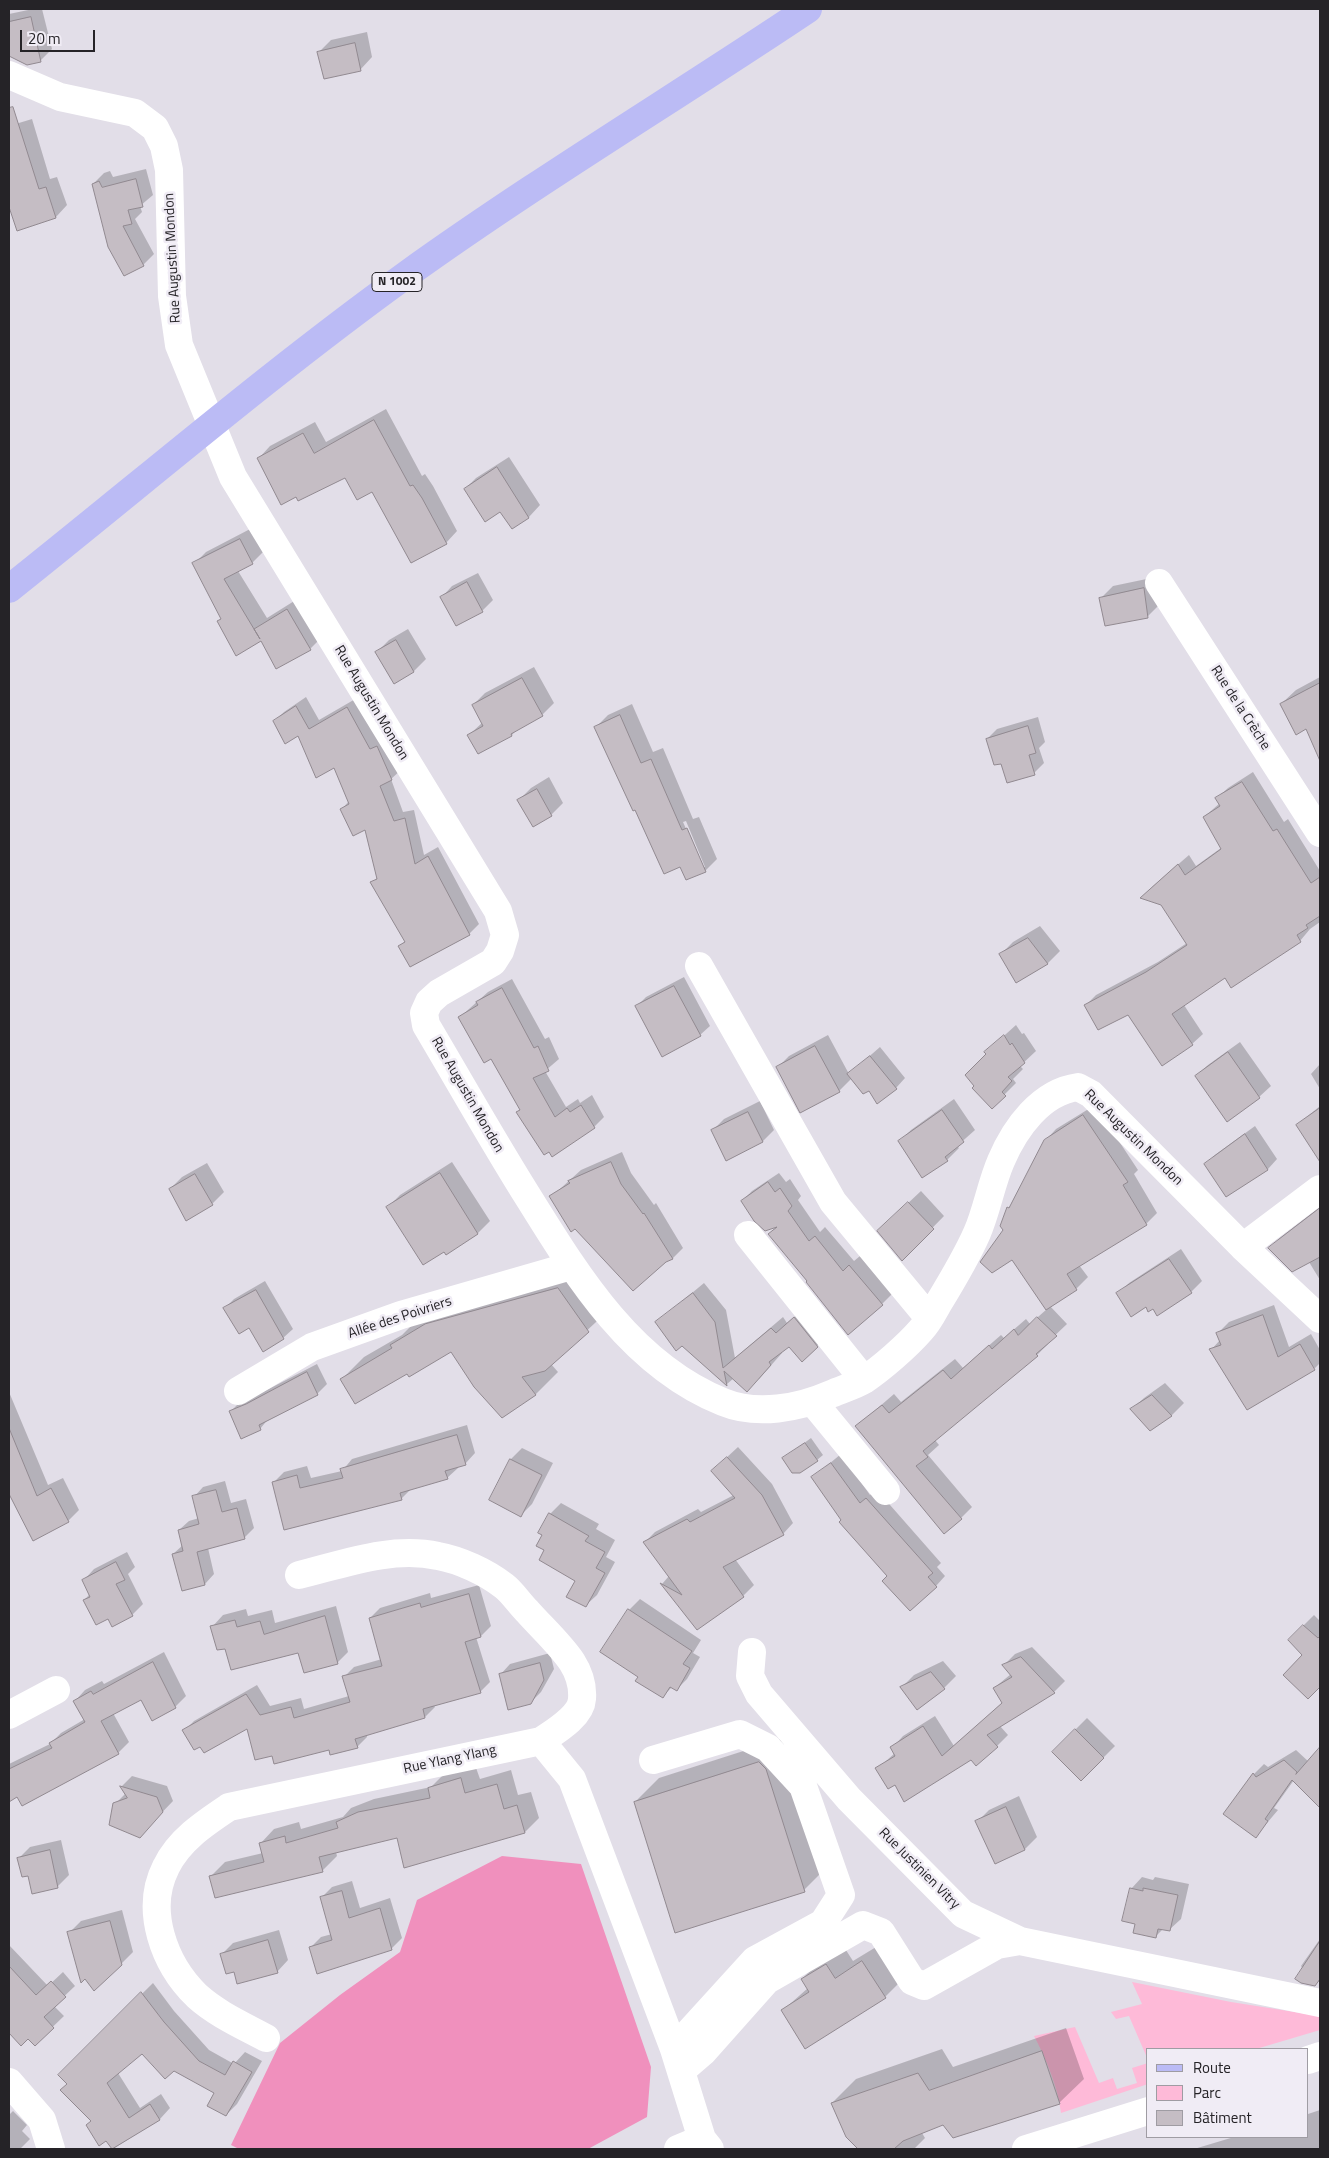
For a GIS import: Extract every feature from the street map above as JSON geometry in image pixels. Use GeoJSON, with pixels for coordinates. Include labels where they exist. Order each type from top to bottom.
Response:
{"type":"FeatureCollection","features":[{"type":"Feature","properties":{"kind":"main road","name":"N 1002"},"geometry":{"type":"LineString","coordinates":[[9,590],[298,357],[407,275],[524,195],[808,9]]}},
{"type":"Feature","properties":{"kind":"street","name":"Rue Augustin Mondon"},"geometry":{"type":"LineString","coordinates":[[9,75],[60,97],[135,113],[155,128],[164,146],[169,170],[172,296],[179,345],[233,477],[498,911],[506,935],[493,962],[439,993],[430,1002],[424,1012],[426,1026],[511,1170],[571,1266],[621,1330],[649,1356],[682,1381],[724,1403],[776,1410],[813,1402],[864,1380],[922,1329],[952,1281],[978,1231],[1001,1162],[1014,1136],[1033,1111],[1046,1100],[1069,1088],[1078,1087],[1091,1094],[1243,1246],[1320,1319]]}},
{"type":"Feature","properties":{"kind":"street","name":"Rue de la Crèche"},"geometry":{"type":"LineString","coordinates":[[1159,583],[1320,833]]}},
{"type":"Feature","properties":{"kind":"street"},"geometry":{"type":"LineString","coordinates":[[699,966],[832,1202],[929,1318]]}},
{"type":"Feature","properties":{"kind":"street"},"geometry":{"type":"LineString","coordinates":[[1243,1246],[1320,1189]]}},
{"type":"Feature","properties":{"kind":"street"},"geometry":{"type":"LineString","coordinates":[[748,1235],[864,1380]]}},
{"type":"Feature","properties":{"kind":"street","name":"Allée des Poivriers"},"geometry":{"type":"LineString","coordinates":[[238,1391],[312,1347],[401,1315],[571,1266]]}},
{"type":"Feature","properties":{"kind":"street"},"geometry":{"type":"LineString","coordinates":[[813,1402],[886,1491]]}},
{"type":"Feature","properties":{"kind":"street"},"geometry":{"type":"LineString","coordinates":[[300,1575],[380,1555],[411,1553],[438,1556],[468,1566],[504,1586],[573,1663],[581,1679],[582,1700],[565,1724],[541,1741],[572,1779],[677,2060],[697,2146]]}},
{"type":"Feature","properties":{"kind":"street","name":"Rue Justinien Vitry"},"geometry":{"type":"LineString","coordinates":[[752,1652],[750,1676],[759,1694],[849,1799],[964,1914],[1020,1941],[1320,2003]]}},
{"type":"Feature","properties":{"kind":"street"},"geometry":{"type":"LineString","coordinates":[[9,1715],[56,1690]]}},
{"type":"Feature","properties":{"kind":"street"},"geometry":{"type":"LineString","coordinates":[[653,1760],[740,1734],[768,1748],[803,1786],[841,1895],[823,1923],[755,1960],[677,2060]]}},
{"type":"Feature","properties":{"kind":"street","name":"Rue Ylang Ylang"},"geometry":{"type":"LineString","coordinates":[[266,2038],[220,2014],[196,1995],[165,1950],[157,1926],[158,1884],[166,1866],[180,1846],[202,1824],[229,1807],[541,1741]]}},
{"type":"Feature","properties":{"kind":"street"},"geometry":{"type":"LineString","coordinates":[[677,2060],[703,2052],[767,1980],[863,1925],[881,1932],[912,1981],[924,1986],[997,1946],[1020,1941]]}},
{"type":"Feature","properties":{"kind":"street"},"geometry":{"type":"LineString","coordinates":[[9,2082],[42,2120],[51,2149]]}},
{"type":"Feature","properties":{"kind":"street"},"geometry":{"type":"LineString","coordinates":[[1026,2149],[1146,2112]]}},
{"type":"Feature","properties":{"kind":"green space"},"geometry":{"type":"Polygon","coordinates":[[[1132,1982],[1231,2002],[1320,2016],[1320,2030],[1259,2048],[1146,2048],[1146,2055],[1129,2016],[1116,2019],[1111,2012],[1142,2004],[1132,1982]]]}},
{"type":"Feature","properties":{"kind":"green space"},"geometry":{"type":"Polygon","coordinates":[[[1075,2027],[1099,2083],[1113,2078],[1117,2089],[1137,2083],[1132,2068],[1146,2064],[1146,2085],[1061,2113],[1051,2073],[1034,2036],[1075,2027]]]}},
{"type":"Feature","properties":{"kind":"shaded area"},"geometry":{"type":"Polygon","coordinates":[[[502,1856],[581,1864],[651,2067],[647,2117],[588,2149],[239,2149],[231,2145],[280,2043],[340,1995],[400,1952],[417,1900],[502,1856]]]}},
{"type":"Feature","properties":{"kind":"building"},"geometry":{"type":"Polygon","coordinates":[[[31,17],[41,62],[27,65],[9,56],[9,22],[31,17]]]}},
{"type":"Feature","properties":{"kind":"building"},"geometry":{"type":"Polygon","coordinates":[[[355,43],[361,71],[324,79],[317,52],[355,43]]]}},
{"type":"Feature","properties":{"kind":"building"},"geometry":{"type":"Polygon","coordinates":[[[13,107],[39,189],[46,187],[56,218],[17,231],[9,207],[9,108],[13,107]]]}},
{"type":"Feature","properties":{"kind":"building"},"geometry":{"type":"Polygon","coordinates":[[[136,179],[143,207],[128,210],[132,224],[123,226],[144,266],[124,276],[108,247],[92,184],[99,181],[102,187],[136,179]]]}},
{"type":"Feature","properties":{"kind":"building"},"geometry":{"type":"Polygon","coordinates":[[[374,420],[410,486],[413,485],[422,498],[447,544],[411,563],[372,492],[357,500],[345,478],[298,501],[296,497],[281,505],[257,458],[303,433],[314,453],[374,420]]]}},
{"type":"Feature","properties":{"kind":"building"},"geometry":{"type":"Polygon","coordinates":[[[497,467],[529,518],[512,529],[500,512],[485,522],[464,489],[497,467]]]}},
{"type":"Feature","properties":{"kind":"building"},"geometry":{"type":"Polygon","coordinates":[[[240,539],[253,564],[224,579],[254,629],[287,609],[311,650],[276,669],[261,641],[236,656],[217,621],[221,619],[192,563],[240,539]]]}},
{"type":"Feature","properties":{"kind":"building"},"geometry":{"type":"Polygon","coordinates":[[[467,582],[483,612],[456,626],[440,597],[467,582]]]}},
{"type":"Feature","properties":{"kind":"building"},"geometry":{"type":"Polygon","coordinates":[[[1144,588],[1148,618],[1105,626],[1099,598],[1144,588]]]}},
{"type":"Feature","properties":{"kind":"building"},"geometry":{"type":"Polygon","coordinates":[[[396,640],[414,672],[394,684],[375,652],[396,640]]]}},
{"type":"Feature","properties":{"kind":"building"},"geometry":{"type":"Polygon","coordinates":[[[522,678],[543,716],[511,734],[512,736],[478,754],[467,735],[483,726],[472,705],[522,678]]]}},
{"type":"Feature","properties":{"kind":"building"},"geometry":{"type":"Polygon","coordinates":[[[1320,683],[1320,761],[1306,729],[1296,735],[1280,704],[1320,683]]]}},
{"type":"Feature","properties":{"kind":"building"},"geometry":{"type":"Polygon","coordinates":[[[296,706],[309,729],[347,707],[370,749],[377,746],[392,780],[380,786],[394,821],[405,818],[415,864],[428,856],[470,935],[410,967],[398,946],[405,942],[370,882],[377,879],[365,830],[353,836],[340,809],[349,804],[334,768],[316,778],[298,736],[285,744],[273,721],[296,706]]]}},
{"type":"Feature","properties":{"kind":"building"},"geometry":{"type":"Polygon","coordinates":[[[620,715],[641,763],[651,759],[682,830],[687,828],[706,872],[686,880],[680,867],[664,874],[594,727],[620,715]]]}},
{"type":"Feature","properties":{"kind":"building"},"geometry":{"type":"Polygon","coordinates":[[[1028,726],[1036,753],[1029,755],[1035,775],[1007,783],[1001,764],[994,765],[986,739],[1028,726]]]}},
{"type":"Feature","properties":{"kind":"building"},"geometry":{"type":"Polygon","coordinates":[[[1242,782],[1273,831],[1277,829],[1311,883],[1320,877],[1320,916],[1306,925],[1308,928],[1297,935],[1301,942],[1231,988],[1225,978],[1172,1014],[1193,1045],[1162,1066],[1128,1015],[1098,1030],[1084,1005],[1146,972],[1187,945],[1161,905],[1140,898],[1178,864],[1185,875],[1221,849],[1203,817],[1220,806],[1215,798],[1242,782]]]}},
{"type":"Feature","properties":{"kind":"building"},"geometry":{"type":"Polygon","coordinates":[[[537,789],[552,816],[533,827],[517,800],[537,789]]]}},
{"type":"Feature","properties":{"kind":"building"},"geometry":{"type":"Polygon","coordinates":[[[1028,938],[1048,964],[1016,983],[999,954],[1028,938]]]}},
{"type":"Feature","properties":{"kind":"building"},"geometry":{"type":"Polygon","coordinates":[[[674,986],[701,1036],[662,1057],[635,1006],[674,986]]]}},
{"type":"Feature","properties":{"kind":"building"},"geometry":{"type":"Polygon","coordinates":[[[502,988],[534,1048],[538,1046],[549,1071],[533,1078],[555,1117],[567,1108],[570,1112],[581,1105],[595,1128],[552,1157],[549,1152],[544,1155],[516,1112],[520,1110],[491,1059],[484,1063],[458,1017],[478,1005],[476,1002],[502,988]]]}},
{"type":"Feature","properties":{"kind":"building"},"geometry":{"type":"Polygon","coordinates":[[[1004,1035],[1010,1045],[1012,1043],[1025,1063],[1008,1077],[1012,1081],[1002,1092],[1006,1096],[992,1109],[972,1088],[974,1086],[965,1075],[986,1054],[984,1052],[1004,1035]]]}},
{"type":"Feature","properties":{"kind":"building"},"geometry":{"type":"Polygon","coordinates":[[[815,1046],[840,1092],[800,1113],[776,1067],[815,1046]]]}},
{"type":"Feature","properties":{"kind":"building"},"geometry":{"type":"Polygon","coordinates":[[[1228,1052],[1260,1098],[1227,1122],[1195,1076],[1228,1052]]]}},
{"type":"Feature","properties":{"kind":"building"},"geometry":{"type":"Polygon","coordinates":[[[870,1056],[897,1089],[877,1104],[869,1091],[863,1094],[847,1074],[870,1056]]]}},
{"type":"Feature","properties":{"kind":"building"},"geometry":{"type":"Polygon","coordinates":[[[1320,1108],[1320,1162],[1296,1125],[1320,1108]]]}},
{"type":"Feature","properties":{"kind":"building"},"geometry":{"type":"Polygon","coordinates":[[[942,1110],[964,1142],[945,1157],[948,1161],[922,1178],[898,1141],[942,1110]]]}},
{"type":"Feature","properties":{"kind":"building"},"geometry":{"type":"Polygon","coordinates":[[[748,1112],[763,1142],[726,1161],[711,1130],[748,1112]]]}},
{"type":"Feature","properties":{"kind":"building"},"geometry":{"type":"Polygon","coordinates":[[[1083,1115],[1128,1182],[1123,1185],[1147,1225],[1067,1274],[1077,1290],[1046,1310],[1012,1260],[992,1273],[980,1262],[1003,1230],[1000,1226],[1007,1207],[1009,1208],[1044,1140],[1083,1115]]]}},
{"type":"Feature","properties":{"kind":"building"},"geometry":{"type":"Polygon","coordinates":[[[1245,1134],[1268,1170],[1226,1197],[1204,1164],[1245,1134]]]}},
{"type":"Feature","properties":{"kind":"building"},"geometry":{"type":"Polygon","coordinates":[[[611,1162],[621,1184],[644,1213],[673,1259],[666,1262],[633,1291],[575,1229],[571,1232],[549,1196],[570,1183],[568,1181],[611,1162]]]}},
{"type":"Feature","properties":{"kind":"building"},"geometry":{"type":"Polygon","coordinates":[[[440,1173],[478,1234],[446,1255],[444,1252],[423,1265],[386,1207],[440,1173]]]}},
{"type":"Feature","properties":{"kind":"building"},"geometry":{"type":"Polygon","coordinates":[[[195,1174],[213,1205],[186,1221],[169,1189],[195,1174]]]}},
{"type":"Feature","properties":{"kind":"building"},"geometry":{"type":"Polygon","coordinates":[[[768,1182],[775,1192],[780,1188],[792,1206],[788,1211],[809,1241],[815,1236],[843,1271],[849,1265],[883,1305],[848,1335],[768,1234],[777,1227],[765,1231],[754,1221],[741,1201],[768,1182]]]}},
{"type":"Feature","properties":{"kind":"building"},"geometry":{"type":"Polygon","coordinates":[[[908,1202],[934,1229],[902,1261],[877,1231],[908,1202]]]}},
{"type":"Feature","properties":{"kind":"building"},"geometry":{"type":"Polygon","coordinates":[[[1320,1208],[1320,1257],[1292,1272],[1268,1248],[1320,1208]]]}},
{"type":"Feature","properties":{"kind":"building"},"geometry":{"type":"Polygon","coordinates":[[[1169,1259],[1192,1293],[1157,1316],[1153,1309],[1148,1312],[1146,1307],[1131,1317],[1116,1293],[1169,1259]]]}},
{"type":"Feature","properties":{"kind":"building"},"geometry":{"type":"Polygon","coordinates":[[[558,1288],[589,1332],[545,1371],[522,1377],[536,1395],[502,1418],[474,1387],[451,1352],[409,1377],[407,1374],[355,1404],[340,1379],[392,1348],[390,1345],[425,1324],[558,1288]]]}},
{"type":"Feature","properties":{"kind":"building"},"geometry":{"type":"Polygon","coordinates":[[[256,1290],[284,1339],[263,1352],[249,1328],[239,1334],[223,1308],[256,1290]]]}},
{"type":"Feature","properties":{"kind":"building"},"geometry":{"type":"Polygon","coordinates":[[[693,1293],[715,1322],[723,1368],[771,1328],[776,1333],[794,1317],[818,1347],[802,1362],[789,1347],[769,1362],[771,1365],[747,1392],[724,1371],[727,1386],[682,1346],[676,1351],[655,1322],[693,1293]]]}},
{"type":"Feature","properties":{"kind":"building"},"geometry":{"type":"Polygon","coordinates":[[[1263,1315],[1278,1357],[1300,1344],[1315,1370],[1247,1410],[1209,1349],[1221,1345],[1216,1333],[1263,1315]]]}},
{"type":"Feature","properties":{"kind":"building"},"geometry":{"type":"Polygon","coordinates":[[[1037,1317],[1057,1336],[1036,1354],[1038,1356],[923,1451],[928,1457],[916,1466],[962,1519],[944,1534],[855,1426],[882,1405],[889,1413],[943,1370],[951,1379],[989,1345],[992,1349],[1014,1329],[1018,1335],[1037,1317]]]}},
{"type":"Feature","properties":{"kind":"building"},"geometry":{"type":"Polygon","coordinates":[[[307,1372],[318,1395],[259,1425],[261,1430],[241,1439],[229,1411],[307,1372]]]}},
{"type":"Feature","properties":{"kind":"building"},"geometry":{"type":"Polygon","coordinates":[[[1152,1395],[1172,1416],[1150,1431],[1130,1409],[1152,1395]]]}},
{"type":"Feature","properties":{"kind":"building"},"geometry":{"type":"Polygon","coordinates":[[[9,1428],[37,1496],[51,1488],[69,1522],[33,1541],[9,1494],[9,1428]]]}},
{"type":"Feature","properties":{"kind":"building"},"geometry":{"type":"Polygon","coordinates":[[[457,1435],[466,1465],[445,1471],[448,1479],[400,1493],[402,1500],[284,1530],[272,1482],[297,1475],[300,1488],[343,1478],[340,1469],[457,1435]]]}},
{"type":"Feature","properties":{"kind":"building"},"geometry":{"type":"Polygon","coordinates":[[[805,1443],[818,1461],[800,1473],[792,1473],[782,1458],[805,1443]]]}},
{"type":"Feature","properties":{"kind":"building"},"geometry":{"type":"Polygon","coordinates":[[[727,1457],[762,1495],[784,1535],[723,1567],[744,1597],[697,1630],[660,1583],[682,1595],[643,1542],[687,1519],[690,1522],[735,1498],[711,1471],[727,1457]]]}},
{"type":"Feature","properties":{"kind":"building"},"geometry":{"type":"Polygon","coordinates":[[[510,1459],[542,1475],[521,1517],[489,1500],[510,1459]]]}},
{"type":"Feature","properties":{"kind":"building"},"geometry":{"type":"Polygon","coordinates":[[[831,1463],[860,1503],[866,1498],[933,1573],[928,1577],[937,1587],[910,1611],[882,1581],[887,1576],[839,1522],[841,1520],[811,1477],[831,1463]]]}},
{"type":"Feature","properties":{"kind":"building"},"geometry":{"type":"Polygon","coordinates":[[[216,1490],[222,1512],[237,1508],[245,1539],[197,1552],[205,1585],[182,1591],[172,1554],[183,1551],[178,1530],[199,1524],[192,1496],[216,1490]]]}},
{"type":"Feature","properties":{"kind":"building"},"geometry":{"type":"Polygon","coordinates":[[[549,1513],[589,1536],[585,1541],[605,1552],[596,1568],[605,1573],[586,1607],[566,1597],[575,1581],[539,1560],[544,1550],[536,1546],[542,1535],[538,1533],[549,1513]]]}},
{"type":"Feature","properties":{"kind":"building"},"geometry":{"type":"Polygon","coordinates":[[[116,1562],[125,1580],[116,1584],[133,1616],[112,1627],[108,1619],[96,1625],[83,1600],[90,1597],[82,1580],[116,1562]]]}},
{"type":"Feature","properties":{"kind":"building"},"geometry":{"type":"Polygon","coordinates":[[[469,1594],[481,1637],[465,1642],[481,1693],[423,1709],[425,1718],[355,1739],[358,1748],[330,1755],[329,1750],[274,1764],[272,1756],[255,1760],[247,1729],[204,1753],[200,1747],[194,1750],[182,1730],[246,1694],[260,1715],[291,1707],[294,1718],[350,1702],[342,1676],[382,1666],[369,1618],[420,1603],[421,1607],[469,1594]]]}},
{"type":"Feature","properties":{"kind":"building"},"geometry":{"type":"Polygon","coordinates":[[[628,1609],[692,1651],[683,1664],[690,1668],[677,1691],[670,1687],[663,1698],[635,1681],[638,1677],[600,1652],[628,1609]]]}},
{"type":"Feature","properties":{"kind":"building"},"geometry":{"type":"Polygon","coordinates":[[[325,1616],[338,1664],[304,1673],[298,1653],[231,1670],[225,1649],[217,1650],[210,1626],[235,1620],[237,1627],[260,1621],[264,1634],[325,1616]]]}},
{"type":"Feature","properties":{"kind":"building"},"geometry":{"type":"Polygon","coordinates":[[[1303,1625],[1318,1638],[1320,1636],[1320,1687],[1308,1699],[1283,1675],[1302,1655],[1288,1640],[1303,1625]]]}},
{"type":"Feature","properties":{"kind":"building"},"geometry":{"type":"Polygon","coordinates":[[[1021,1657],[1055,1693],[987,1735],[998,1747],[976,1766],[971,1760],[904,1802],[895,1785],[888,1789],[875,1768],[895,1756],[890,1747],[923,1726],[942,1756],[1002,1703],[993,1688],[1012,1677],[1002,1665],[1021,1657]]]}},
{"type":"Feature","properties":{"kind":"building"},"geometry":{"type":"Polygon","coordinates":[[[153,1662],[176,1708],[152,1721],[141,1700],[101,1721],[119,1754],[22,1806],[17,1797],[9,1802],[9,1769],[52,1748],[49,1743],[85,1722],[73,1701],[91,1691],[93,1694],[153,1662]]]}},
{"type":"Feature","properties":{"kind":"building"},"geometry":{"type":"Polygon","coordinates":[[[540,1663],[544,1680],[531,1704],[508,1710],[499,1674],[540,1663]]]}},
{"type":"Feature","properties":{"kind":"building"},"geometry":{"type":"Polygon","coordinates":[[[931,1672],[945,1689],[917,1710],[900,1687],[931,1672]]]}},
{"type":"Feature","properties":{"kind":"building"},"geometry":{"type":"Polygon","coordinates":[[[1075,1729],[1104,1758],[1081,1781],[1052,1752],[1075,1729]]]}},
{"type":"Feature","properties":{"kind":"building"},"geometry":{"type":"Polygon","coordinates":[[[1320,1747],[1320,1808],[1292,1780],[1265,1819],[1268,1821],[1256,1838],[1223,1814],[1253,1773],[1256,1777],[1284,1760],[1297,1772],[1296,1774],[1320,1747]]]}},
{"type":"Feature","properties":{"kind":"building"},"geometry":{"type":"Polygon","coordinates":[[[759,1762],[766,1769],[805,1892],[675,1933],[634,1802],[759,1762]]]}},
{"type":"Feature","properties":{"kind":"building"},"geometry":{"type":"Polygon","coordinates":[[[461,1778],[465,1793],[497,1784],[504,1809],[517,1805],[525,1833],[404,1868],[397,1838],[319,1857],[323,1872],[215,1898],[209,1876],[264,1862],[259,1843],[285,1836],[286,1843],[338,1828],[336,1822],[358,1812],[430,1798],[428,1788],[461,1778]]]}},
{"type":"Feature","properties":{"kind":"building"},"geometry":{"type":"Polygon","coordinates":[[[120,1786],[157,1797],[163,1812],[140,1838],[109,1825],[113,1803],[127,1798],[120,1786]]]}},
{"type":"Feature","properties":{"kind":"building"},"geometry":{"type":"Polygon","coordinates":[[[1006,1807],[1025,1850],[995,1864],[975,1821],[1006,1807]]]}},
{"type":"Feature","properties":{"kind":"building"},"geometry":{"type":"Polygon","coordinates":[[[50,1850],[58,1888],[32,1894],[28,1876],[22,1877],[17,1858],[50,1850]]]}},
{"type":"Feature","properties":{"kind":"building"},"geometry":{"type":"Polygon","coordinates":[[[1130,1888],[1143,1891],[1143,1888],[1178,1895],[1170,1931],[1158,1929],[1156,1938],[1133,1933],[1135,1924],[1122,1921],[1130,1888]]]}},
{"type":"Feature","properties":{"kind":"building"},"geometry":{"type":"Polygon","coordinates":[[[342,1891],[349,1918],[380,1908],[392,1950],[317,1974],[309,1947],[332,1940],[320,1897],[342,1891]]]}},
{"type":"Feature","properties":{"kind":"building"},"geometry":{"type":"Polygon","coordinates":[[[110,1921],[122,1965],[94,1991],[85,1979],[81,1983],[67,1932],[110,1921]]]}},
{"type":"Feature","properties":{"kind":"building"},"geometry":{"type":"Polygon","coordinates":[[[268,1940],[278,1973],[237,1984],[234,1972],[226,1974],[220,1954],[268,1940]]]}},
{"type":"Feature","properties":{"kind":"building"},"geometry":{"type":"Polygon","coordinates":[[[1320,1941],[1320,1979],[1315,1986],[1301,1983],[1295,1979],[1320,1941]]]}},
{"type":"Feature","properties":{"kind":"building"},"geometry":{"type":"Polygon","coordinates":[[[862,1961],[886,1998],[805,2049],[781,2010],[809,1992],[801,1979],[826,1964],[835,1978],[862,1961]]]}},
{"type":"Feature","properties":{"kind":"building"},"geometry":{"type":"Polygon","coordinates":[[[9,1966],[36,1995],[51,1981],[66,1997],[44,2017],[54,2028],[35,2046],[28,2039],[21,2046],[9,2033],[9,1966]]]}},
{"type":"Feature","properties":{"kind":"building"},"geometry":{"type":"Polygon","coordinates":[[[141,1992],[164,2022],[199,2061],[225,2075],[233,2061],[252,2072],[226,2116],[207,2106],[214,2093],[174,2071],[165,2079],[142,2054],[107,2083],[129,2118],[150,2104],[160,2120],[112,2149],[106,2141],[99,2146],[86,2125],[91,2121],[60,2090],[67,2084],[58,2075],[141,1992]]]}},
{"type":"Feature","properties":{"kind":"building"},"geometry":{"type":"Polygon","coordinates":[[[1042,2051],[1060,2104],[953,2138],[943,2125],[903,2141],[894,2149],[858,2149],[846,2137],[831,2103],[918,2073],[929,2090],[1042,2051]]]}}]}
